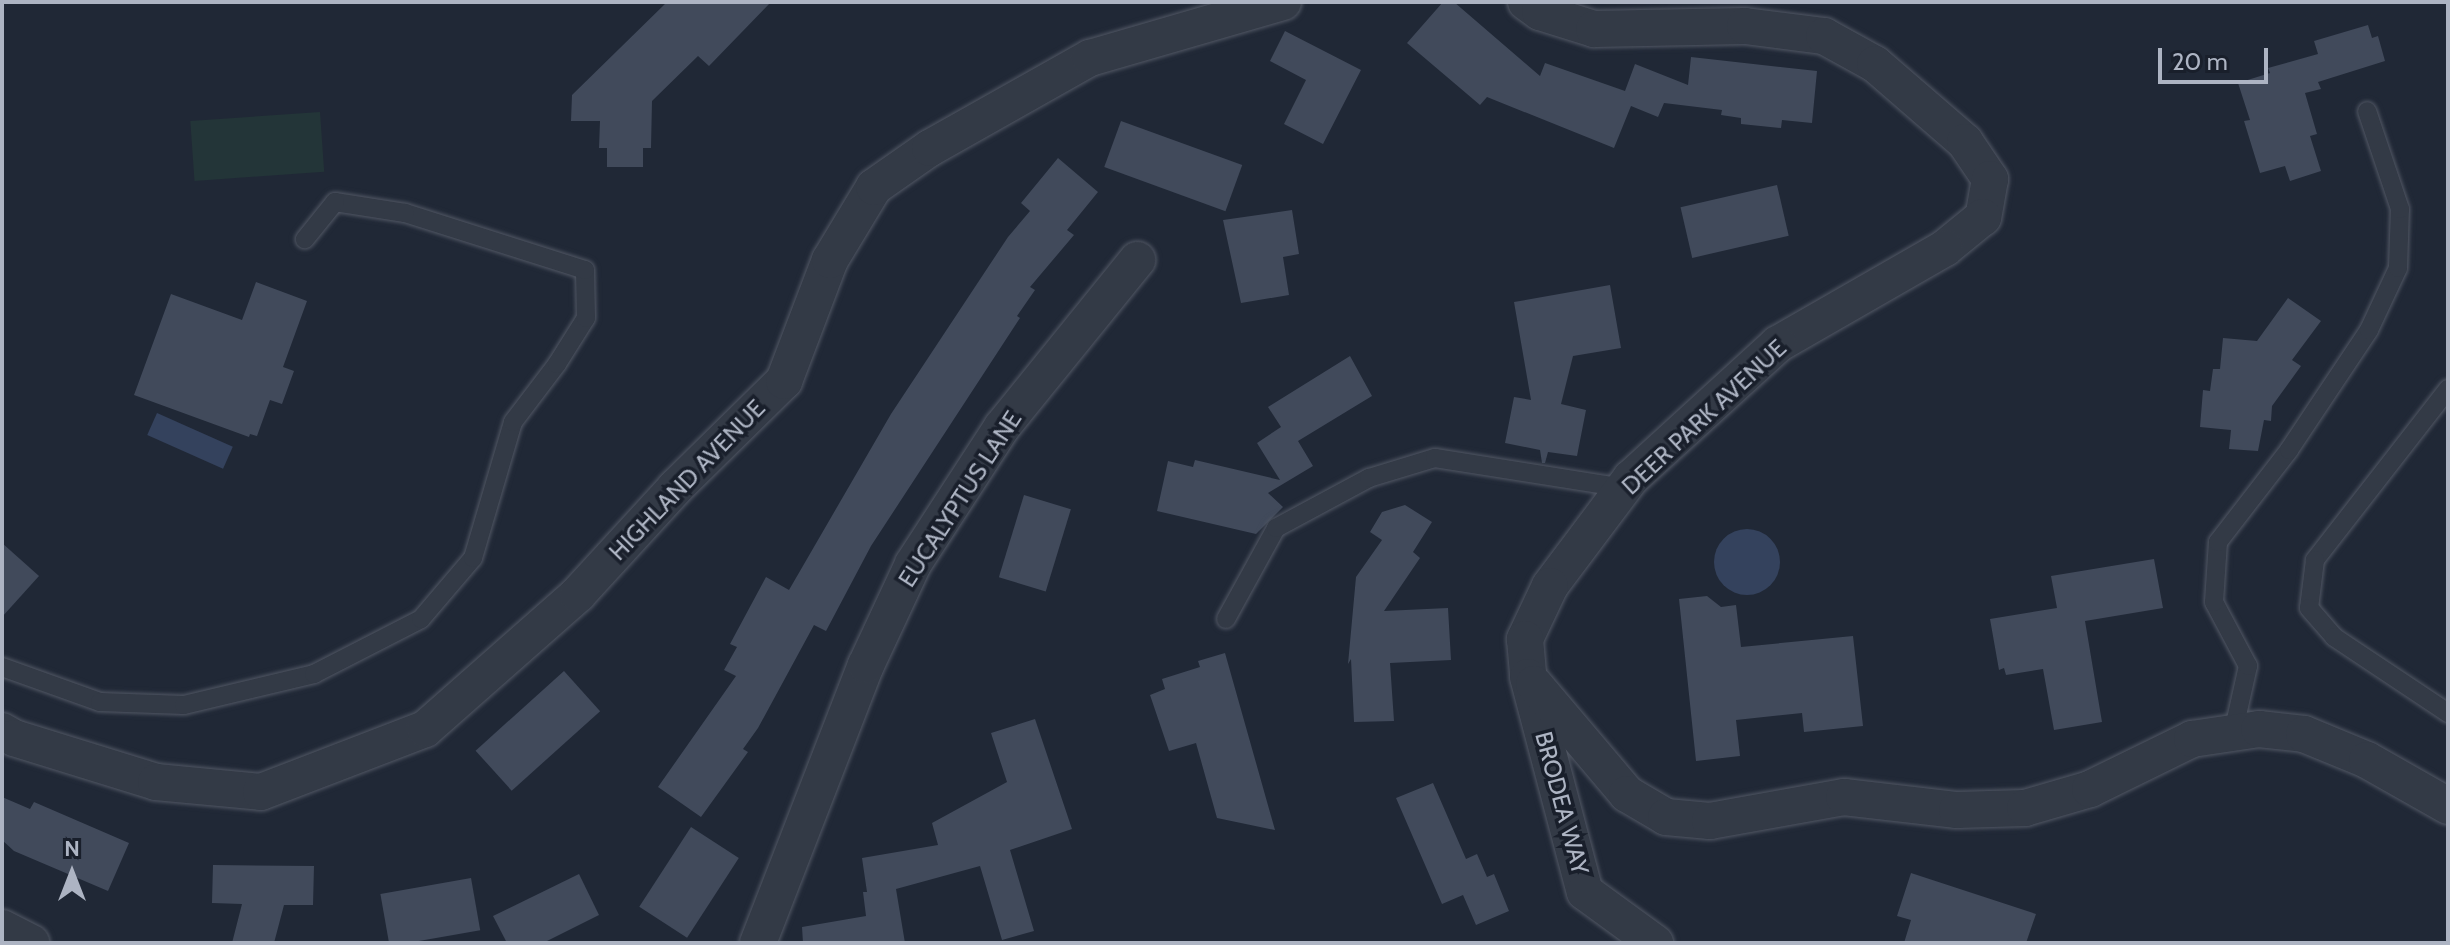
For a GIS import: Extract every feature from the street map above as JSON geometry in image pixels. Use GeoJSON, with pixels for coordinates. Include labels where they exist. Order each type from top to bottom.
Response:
{"type":"FeatureCollection","features":[{"type":"Feature","properties":{"kind":"street","name":"HIGHLAND AVENUE"},"geometry":{"type":"LineString","coordinates":[[2,731],[14,738],[156,782],[261,792],[425,729],[578,594],[675,488],[784,381],[830,260],[874,187],[930,148],[1090,58],[1283,2]]}},
{"type":"Feature","properties":{"kind":"street","name":"DEER PARK AVENUE"},"geometry":{"type":"LineString","coordinates":[[1526,2],[1540,12],[1594,29],[1745,26],[1824,36],[1875,64],[1965,142],[1990,179],[1983,217],[1945,248],[1778,344],[1624,488],[1550,586],[1525,639],[1528,677]]}},
{"type":"Feature","properties":{"kind":"street","name":"EUCALYPTUS LANE"},"geometry":{"type":"LineString","coordinates":[[758,943],[866,665],[913,564],[1002,427],[1137,260]]}},
{"type":"Feature","properties":{"kind":"street"},"geometry":{"type":"LineString","coordinates":[[1528,677],[1627,794],[1666,817],[1710,821],[1844,797],[1957,810],[2025,808],[2090,789],[2192,739],[2259,729],[2304,734],[2367,760],[2448,806]]}},
{"type":"Feature","properties":{"kind":"street","name":"BRODEA WAY"},"geometry":{"type":"LineString","coordinates":[[1528,677],[1585,892],[1655,943]]}},
{"type":"Feature","properties":{"kind":"street"},"geometry":{"type":"LineString","coordinates":[[2,928],[31,943]]}},
{"type":"Feature","properties":{"kind":"lane"},"geometry":{"type":"LineString","coordinates":[[2233,733],[2248,666],[2214,602],[2218,542],[2289,450],[2361,342],[2398,268],[2400,209],[2367,111]]}},
{"type":"Feature","properties":{"kind":"lane"},"geometry":{"type":"LineString","coordinates":[[2,667],[100,702],[184,705],[314,674],[421,619],[473,558],[513,422],[557,364],[586,318],[585,270],[405,213],[335,202],[305,239]]}},
{"type":"Feature","properties":{"kind":"lane"},"geometry":{"type":"LineString","coordinates":[[2448,389],[2315,560],[2309,608],[2334,637],[2448,713]]}},
{"type":"Feature","properties":{"kind":"lane"},"geometry":{"type":"LineString","coordinates":[[1226,619],[1276,528],[1369,478],[1435,458],[1624,488]]}},
{"type":"Feature","properties":{"kind":"shaded area"},"geometry":{"type":"Polygon","coordinates":[[[320,112],[324,172],[195,181],[190,121],[320,112]]]}},
{"type":"Feature","properties":{"kind":"water"},"geometry":{"type":"Polygon","coordinates":[[[157,413],[233,447],[223,469],[147,435],[157,413]]]}},
{"type":"Feature","properties":{"kind":"water"},"geometry":{"type":"Polygon","coordinates":[[[1747,529],[1760,532],[1770,539],[1777,549],[1780,562],[1777,575],[1770,585],[1760,592],[1747,595],[1734,592],[1724,585],[1717,575],[1714,562],[1717,549],[1724,539],[1734,532],[1747,529]]]}},
{"type":"Feature","properties":{"kind":"building"},"geometry":{"type":"Polygon","coordinates":[[[667,2],[771,2],[709,66],[698,56],[652,101],[651,148],[643,148],[643,167],[607,167],[607,148],[599,148],[600,121],[571,121],[572,95],[667,2]]]}},
{"type":"Feature","properties":{"kind":"building"},"geometry":{"type":"Polygon","coordinates":[[[1443,2],[1454,2],[1540,76],[1545,63],[1625,91],[1635,64],[1688,85],[1691,57],[1817,71],[1812,123],[1782,120],[1781,128],[1741,124],[1741,118],[1721,115],[1722,110],[1664,103],[1658,117],[1631,106],[1614,148],[1487,97],[1480,105],[1407,43],[1443,2]]]}},
{"type":"Feature","properties":{"kind":"building"},"geometry":{"type":"Polygon","coordinates":[[[2368,25],[2372,38],[2378,36],[2385,61],[2318,82],[2321,89],[2305,93],[2317,134],[2310,136],[2321,171],[2290,181],[2285,166],[2260,173],[2244,121],[2250,120],[2238,83],[2270,73],[2268,68],[2318,54],[2314,41],[2368,25]]]}},
{"type":"Feature","properties":{"kind":"building"},"geometry":{"type":"Polygon","coordinates":[[[1285,31],[1361,70],[1323,144],[1284,124],[1306,80],[1270,61],[1285,31]]]}},
{"type":"Feature","properties":{"kind":"building"},"geometry":{"type":"Polygon","coordinates":[[[1121,121],[1242,165],[1225,211],[1104,167],[1121,121]]]}},
{"type":"Feature","properties":{"kind":"building"},"geometry":{"type":"Polygon","coordinates":[[[1058,158],[1098,192],[1067,230],[1074,235],[1030,287],[1035,290],[1017,316],[1020,318],[871,546],[826,631],[814,625],[758,728],[743,749],[748,752],[701,817],[658,787],[736,676],[724,670],[737,647],[730,644],[766,577],[789,590],[891,414],[1008,237],[1030,211],[1021,203],[1058,158]]]}},
{"type":"Feature","properties":{"kind":"building"},"geometry":{"type":"Polygon","coordinates":[[[1777,185],[1789,236],[1692,258],[1681,207],[1777,185]]]}},
{"type":"Feature","properties":{"kind":"building"},"geometry":{"type":"Polygon","coordinates":[[[1292,210],[1299,254],[1283,257],[1289,295],[1241,303],[1223,220],[1292,210]]]}},
{"type":"Feature","properties":{"kind":"building"},"geometry":{"type":"Polygon","coordinates":[[[256,282],[307,301],[283,367],[294,371],[282,404],[270,400],[257,436],[250,434],[249,437],[134,395],[171,294],[242,320],[256,282]]]}},
{"type":"Feature","properties":{"kind":"building"},"geometry":{"type":"Polygon","coordinates":[[[1610,285],[1621,348],[1573,356],[1561,404],[1586,410],[1577,456],[1548,452],[1545,463],[1542,463],[1540,450],[1505,443],[1514,397],[1531,400],[1514,302],[1610,285]]]}},
{"type":"Feature","properties":{"kind":"building"},"geometry":{"type":"Polygon","coordinates":[[[2288,298],[2321,321],[2292,360],[2301,366],[2272,406],[2271,421],[2264,420],[2258,451],[2229,449],[2231,430],[2200,427],[2203,390],[2210,391],[2213,369],[2220,369],[2223,338],[2257,341],[2288,298]]]}},
{"type":"Feature","properties":{"kind":"building"},"geometry":{"type":"Polygon","coordinates":[[[1350,356],[1372,396],[1298,441],[1313,466],[1268,493],[1283,507],[1256,534],[1157,511],[1168,461],[1193,467],[1195,460],[1280,480],[1257,443],[1281,427],[1268,407],[1350,356]]]}},
{"type":"Feature","properties":{"kind":"building"},"geometry":{"type":"Polygon","coordinates":[[[1024,495],[1071,509],[1046,592],[999,577],[1024,495]]]}},
{"type":"Feature","properties":{"kind":"building"},"geometry":{"type":"Polygon","coordinates":[[[1405,505],[1432,522],[1413,552],[1420,558],[1384,611],[1448,608],[1451,660],[1390,663],[1394,721],[1354,722],[1351,659],[1348,664],[1356,577],[1382,540],[1370,532],[1382,512],[1405,505]]]}},
{"type":"Feature","properties":{"kind":"building"},"geometry":{"type":"Polygon","coordinates":[[[2,543],[39,576],[2,617],[2,543]]]}},
{"type":"Feature","properties":{"kind":"building"},"geometry":{"type":"Polygon","coordinates":[[[2154,559],[2163,608],[2085,621],[2102,722],[2054,730],[2043,669],[2006,675],[2004,668],[1999,670],[1990,619],[2057,608],[2051,576],[2154,559]]]}},
{"type":"Feature","properties":{"kind":"building"},"geometry":{"type":"Polygon","coordinates":[[[1707,596],[1721,607],[1736,605],[1741,647],[1853,636],[1863,726],[1804,732],[1802,713],[1736,720],[1740,756],[1696,761],[1679,599],[1707,596]]]}},
{"type":"Feature","properties":{"kind":"building"},"geometry":{"type":"Polygon","coordinates":[[[1225,653],[1275,830],[1217,818],[1196,743],[1169,751],[1150,695],[1165,689],[1162,679],[1200,667],[1198,661],[1225,653]]]}},
{"type":"Feature","properties":{"kind":"building"},"geometry":{"type":"Polygon","coordinates":[[[564,671],[600,711],[512,791],[476,751],[564,671]]]}},
{"type":"Feature","properties":{"kind":"building"},"geometry":{"type":"Polygon","coordinates":[[[1035,719],[1072,829],[1010,850],[1034,931],[1002,940],[980,866],[896,889],[905,943],[803,943],[802,927],[866,916],[863,892],[867,892],[862,858],[938,845],[932,823],[1007,782],[991,733],[1035,719]]]}},
{"type":"Feature","properties":{"kind":"building"},"geometry":{"type":"Polygon","coordinates":[[[1433,783],[1466,859],[1477,854],[1487,877],[1494,874],[1509,911],[1476,925],[1463,895],[1442,904],[1396,798],[1433,783]]]}},
{"type":"Feature","properties":{"kind":"building"},"geometry":{"type":"Polygon","coordinates":[[[2,797],[30,809],[34,802],[129,843],[108,891],[14,851],[2,840],[2,797]]]}},
{"type":"Feature","properties":{"kind":"building"},"geometry":{"type":"Polygon","coordinates":[[[691,827],[739,858],[687,938],[639,907],[691,827]]]}},
{"type":"Feature","properties":{"kind":"building"},"geometry":{"type":"Polygon","coordinates":[[[213,865],[314,866],[313,905],[284,905],[274,943],[232,943],[242,904],[212,903],[213,865]]]}},
{"type":"Feature","properties":{"kind":"building"},"geometry":{"type":"Polygon","coordinates":[[[1911,873],[2036,914],[2026,943],[1904,943],[1911,920],[1897,916],[1911,873]]]}},
{"type":"Feature","properties":{"kind":"building"},"geometry":{"type":"Polygon","coordinates":[[[579,874],[599,915],[543,943],[507,943],[493,916],[579,874]]]}},
{"type":"Feature","properties":{"kind":"building"},"geometry":{"type":"Polygon","coordinates":[[[471,878],[480,930],[408,943],[389,943],[380,894],[471,878]]]}}]}
